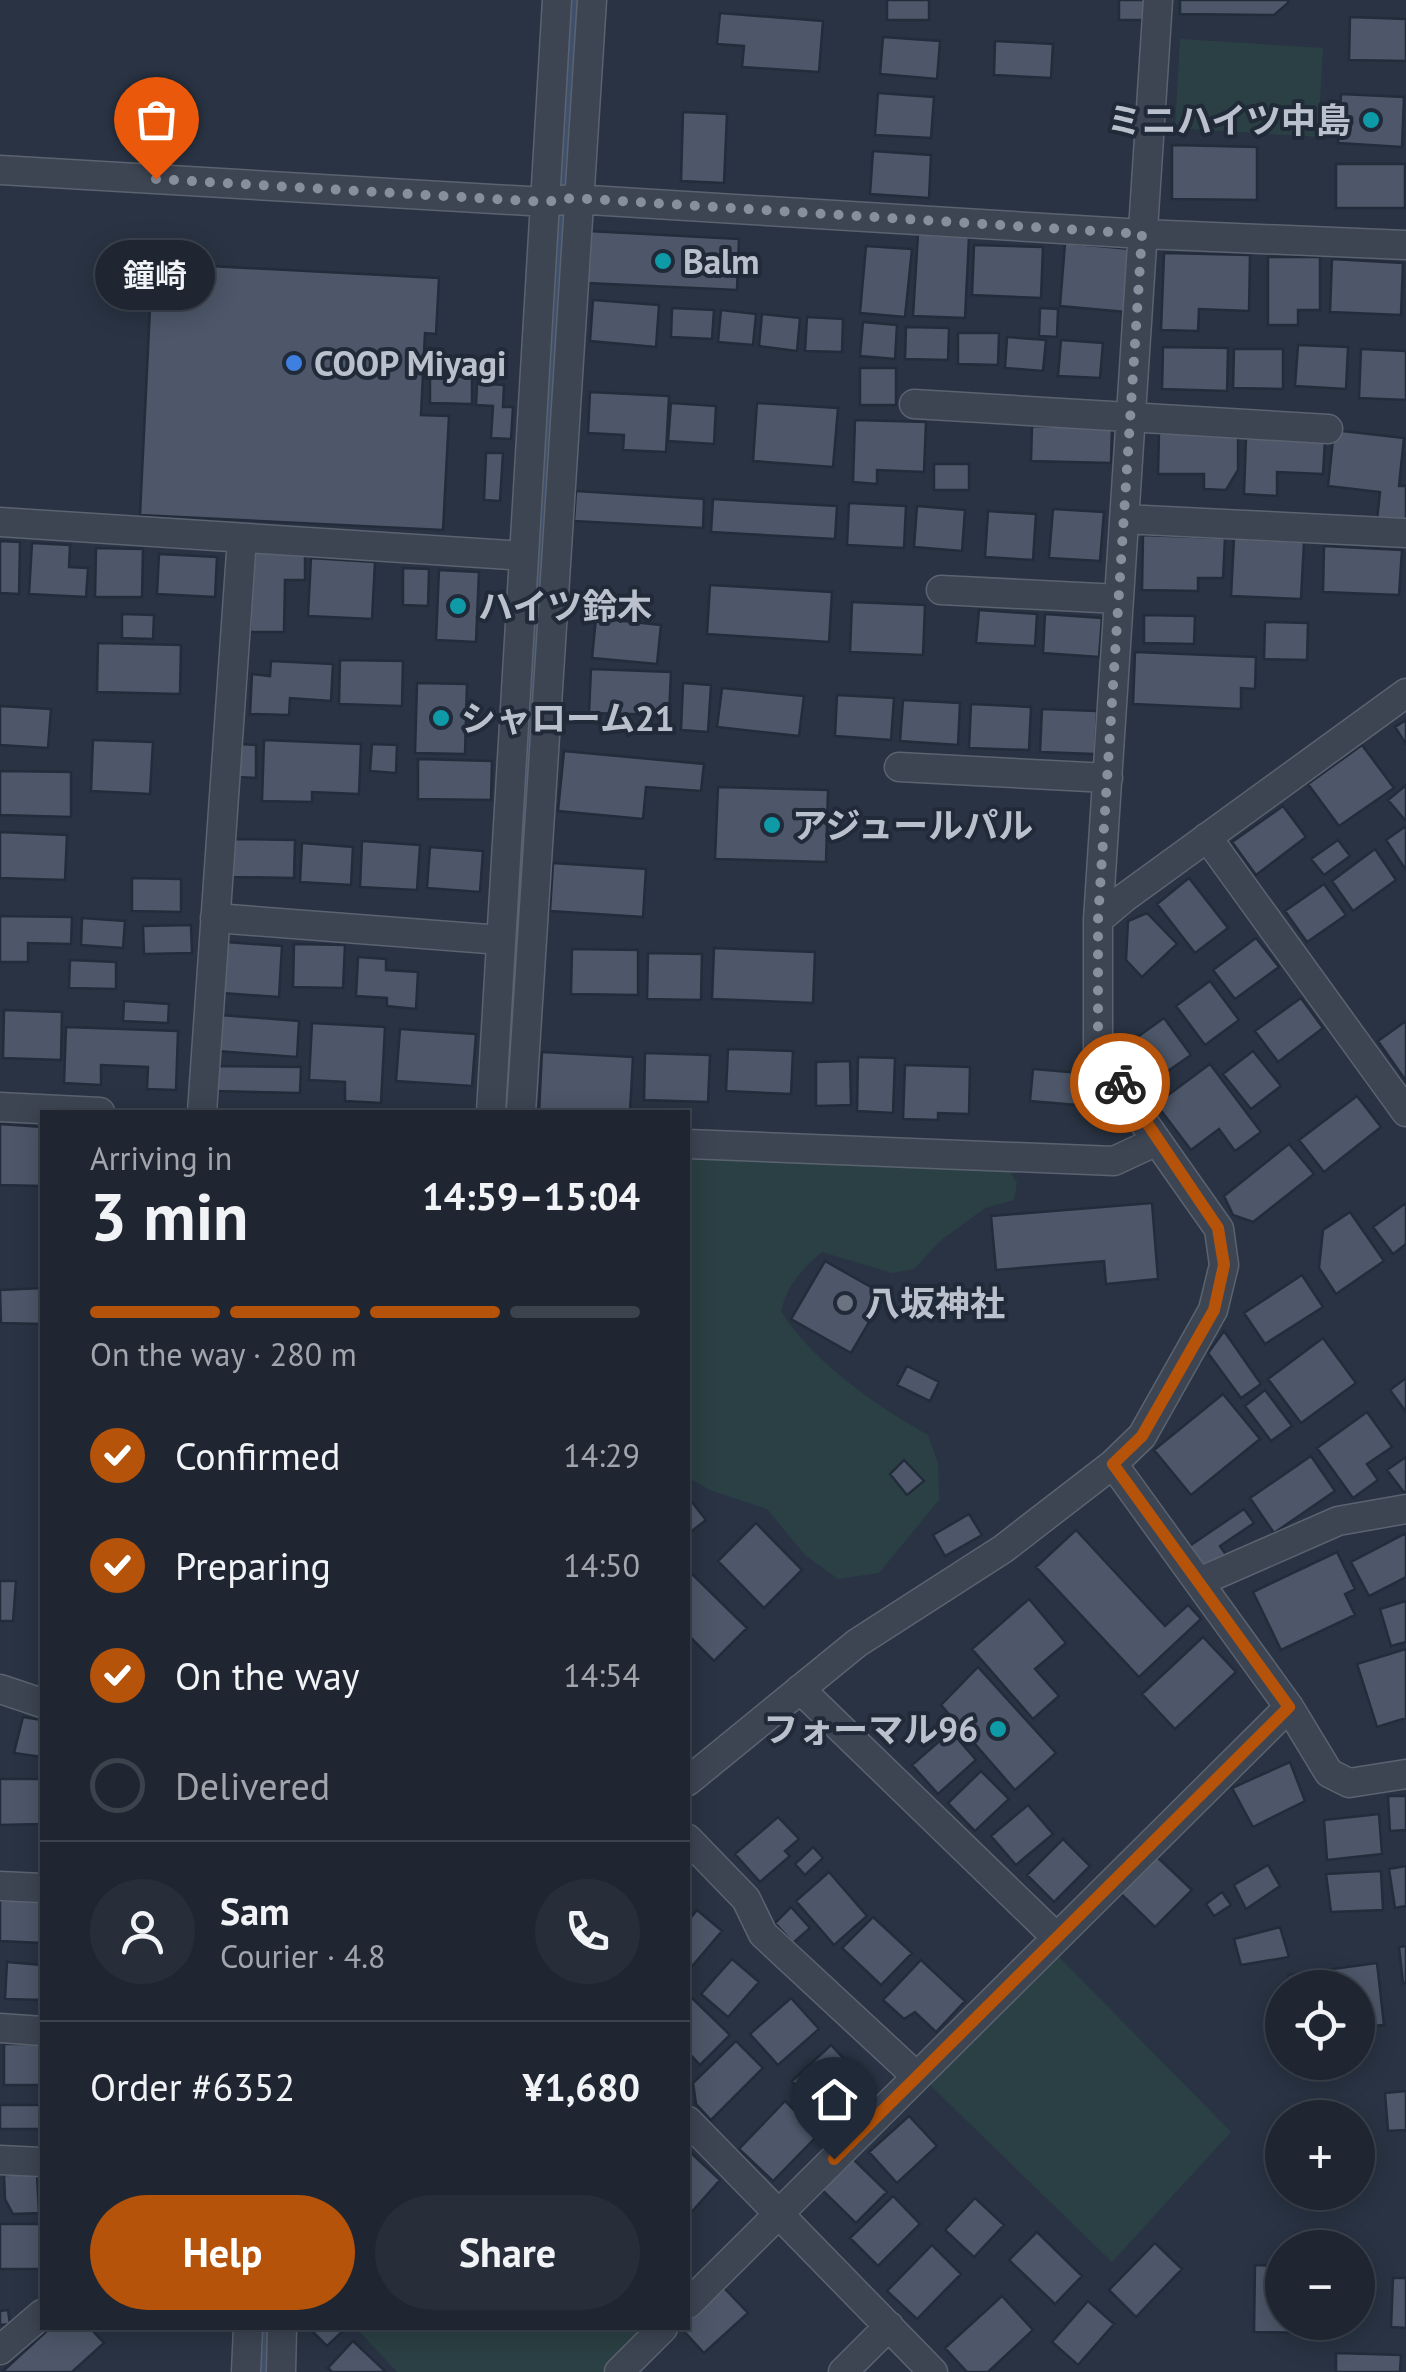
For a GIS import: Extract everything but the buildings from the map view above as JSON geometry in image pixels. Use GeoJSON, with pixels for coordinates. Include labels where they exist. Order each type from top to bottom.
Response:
{"type":"FeatureCollection","features":[{"type":"Feature","properties":{"kind":"street"},"geometry":{"type":"LineString","coordinates":[[521,1110],[562,200],[557,0]]}},
{"type":"Feature","properties":{"kind":"street"},"geometry":{"type":"LineString","coordinates":[[491,1110],[524,556],[562,200],[592,0]]}},
{"type":"Feature","properties":{"kind":"street"},"geometry":{"type":"LineString","coordinates":[[690,1779],[858,1642],[1004,1549],[1113,1464],[1142,1436],[1214,1310],[1224,1265],[1218,1228],[1098,1048],[1098,920],[1158,0]]}},
{"type":"Feature","properties":{"kind":"street"},"geometry":{"type":"LineString","coordinates":[[0,170],[1142,234],[1406,245]]}},
{"type":"Feature","properties":{"kind":"street"},"geometry":{"type":"LineString","coordinates":[[914,404],[1328,429]]}},
{"type":"Feature","properties":{"kind":"street"},"geometry":{"type":"LineString","coordinates":[[1124,519],[1406,533]]}},
{"type":"Feature","properties":{"kind":"street"},"geometry":{"type":"LineString","coordinates":[[0,522],[524,556]]}},
{"type":"Feature","properties":{"kind":"street"},"geometry":{"type":"LineString","coordinates":[[202,1110],[242,538]]}},
{"type":"Feature","properties":{"kind":"street"},"geometry":{"type":"LineString","coordinates":[[941,590],[1119,600]]}},
{"type":"Feature","properties":{"kind":"street"},"geometry":{"type":"LineString","coordinates":[[1098,920],[1406,694]]}},
{"type":"Feature","properties":{"kind":"street"},"geometry":{"type":"LineString","coordinates":[[899,767],[1108,778]]}},
{"type":"Feature","properties":{"kind":"street"},"geometry":{"type":"LineString","coordinates":[[1208,837],[1406,1112]]}},
{"type":"Feature","properties":{"kind":"street"},"geometry":{"type":"LineString","coordinates":[[215,918],[501,940]]}},
{"type":"Feature","properties":{"kind":"street"},"geometry":{"type":"LineString","coordinates":[[0,1106],[67,1110]]}},
{"type":"Feature","properties":{"kind":"street"},"geometry":{"type":"LineString","coordinates":[[690,1144],[1114,1161],[1157,1141]]}},
{"type":"Feature","properties":{"kind":"street"},"geometry":{"type":"LineString","coordinates":[[1113,1464],[1289,1707],[1330,1773],[1349,1783],[1406,1774]]}},
{"type":"Feature","properties":{"kind":"street"},"geometry":{"type":"LineString","coordinates":[[1199,1582],[1338,1521],[1406,1509]]}},
{"type":"Feature","properties":{"kind":"street"},"geometry":{"type":"LineString","coordinates":[[0,1688],[40,1701]]}},
{"type":"Feature","properties":{"kind":"street"},"geometry":{"type":"LineString","coordinates":[[800,1689],[1056,1938]]}},
{"type":"Feature","properties":{"kind":"street"},"geometry":{"type":"LineString","coordinates":[[690,2302],[1289,1707]]}},
{"type":"Feature","properties":{"kind":"street"},"geometry":{"type":"LineString","coordinates":[[690,1841],[746,1898],[763,1934],[916,2076]]}},
{"type":"Feature","properties":{"kind":"street"},"geometry":{"type":"LineString","coordinates":[[0,1886],[40,1888]]}},
{"type":"Feature","properties":{"kind":"street"},"geometry":{"type":"LineString","coordinates":[[0,2028],[40,2031]]}},
{"type":"Feature","properties":{"kind":"street"},"geometry":{"type":"LineString","coordinates":[[690,2123],[934,2372]]}},
{"type":"Feature","properties":{"kind":"street"},"geometry":{"type":"LineString","coordinates":[[0,2160],[40,2162]]}},
{"type":"Feature","properties":{"kind":"street"},"geometry":{"type":"LineString","coordinates":[[0,2350],[40,2316]]}},
{"type":"Feature","properties":{"kind":"street"},"geometry":{"type":"LineString","coordinates":[[843,2372],[889,2326]]}},
{"type":"Feature","properties":{"kind":"street"},"geometry":{"type":"LineString","coordinates":[[246,2372],[248,2330]]}},
{"type":"Feature","properties":{"kind":"street"},"geometry":{"type":"LineString","coordinates":[[281,2372],[282,2330]]}},
{"type":"Feature","properties":{"kind":"street"},"geometry":{"type":"LineString","coordinates":[[618,2372],[662,2330]]}},
{"type":"Feature","properties":{"kind":"green space"},"geometry":{"type":"Polygon","coordinates":[[[1180,39],[1323,48],[1318,137],[1175,128],[1180,39]]]}},
{"type":"Feature","properties":{"kind":"green space"},"geometry":{"type":"Polygon","coordinates":[[[690,1153],[1007,1167],[1017,1183],[1014,1200],[985,1208],[940,1241],[914,1269],[892,1273],[822,1252],[796,1278],[784,1301],[781,1311],[810,1348],[867,1397],[928,1435],[938,1463],[939,1500],[879,1573],[838,1579],[805,1555],[767,1509],[690,1479],[690,1153]]]}},
{"type":"Feature","properties":{"kind":"green space"},"geometry":{"type":"Polygon","coordinates":[[[1058,1956],[1231,2132],[1112,2262],[930,2085],[1058,1956]]]}},
{"type":"Feature","properties":{"kind":"green space"},"geometry":{"type":"Polygon","coordinates":[[[358,2330],[648,2330],[605,2372],[397,2372],[358,2330]]]}},
{"type":"Feature","properties":{"kind":"waterway"},"geometry":{"type":"LineString","coordinates":[[506,1110],[575,0]]}},
{"type":"Feature","properties":{"kind":"waterway"},"geometry":{"type":"LineString","coordinates":[[264,2372],[266,2330]]}},
{"type":"Feature","properties":{"kind":"way so far"},"geometry":{"type":"LineString","coordinates":[[156,179],[545,202],[573,198],[1142,234],[1098,920],[1098,1048],[1120,1083]]}},
{"type":"Feature","properties":{"kind":"place","name":"ミニハイツ中島"},"geometry":{"type":"Point","coordinates":[1371,120]}},
{"type":"Feature","properties":{"kind":"place","name":"鐘崎"},"geometry":{"type":"Point","coordinates":[156,179]}},
{"type":"Feature","properties":{"kind":"place","name":"Balm"},"geometry":{"type":"Point","coordinates":[663,261]}},
{"type":"Feature","properties":{"kind":"place","name":"COOP Miyagi"},"geometry":{"type":"Point","coordinates":[294,363]}},
{"type":"Feature","properties":{"kind":"place","name":"ハイツ鈴木"},"geometry":{"type":"Point","coordinates":[458,606]}},
{"type":"Feature","properties":{"kind":"place","name":"シャローム21"},"geometry":{"type":"Point","coordinates":[441,718]}},
{"type":"Feature","properties":{"kind":"place","name":"アジュールパル"},"geometry":{"type":"Point","coordinates":[772,825]}},
{"type":"Feature","properties":{"kind":"place","name":"八坂神社"},"geometry":{"type":"Point","coordinates":[845,1303]}},
{"type":"Feature","properties":{"kind":"place","name":"フォーマル96"},"geometry":{"type":"Point","coordinates":[998,1729]}},
{"type":"Feature","properties":{"kind":"route"},"geometry":{"type":"LineString","coordinates":[[834,2159],[1289,1707],[1113,1464],[1142,1436],[1214,1310],[1224,1265],[1218,1228],[1120,1083]]}}]}
